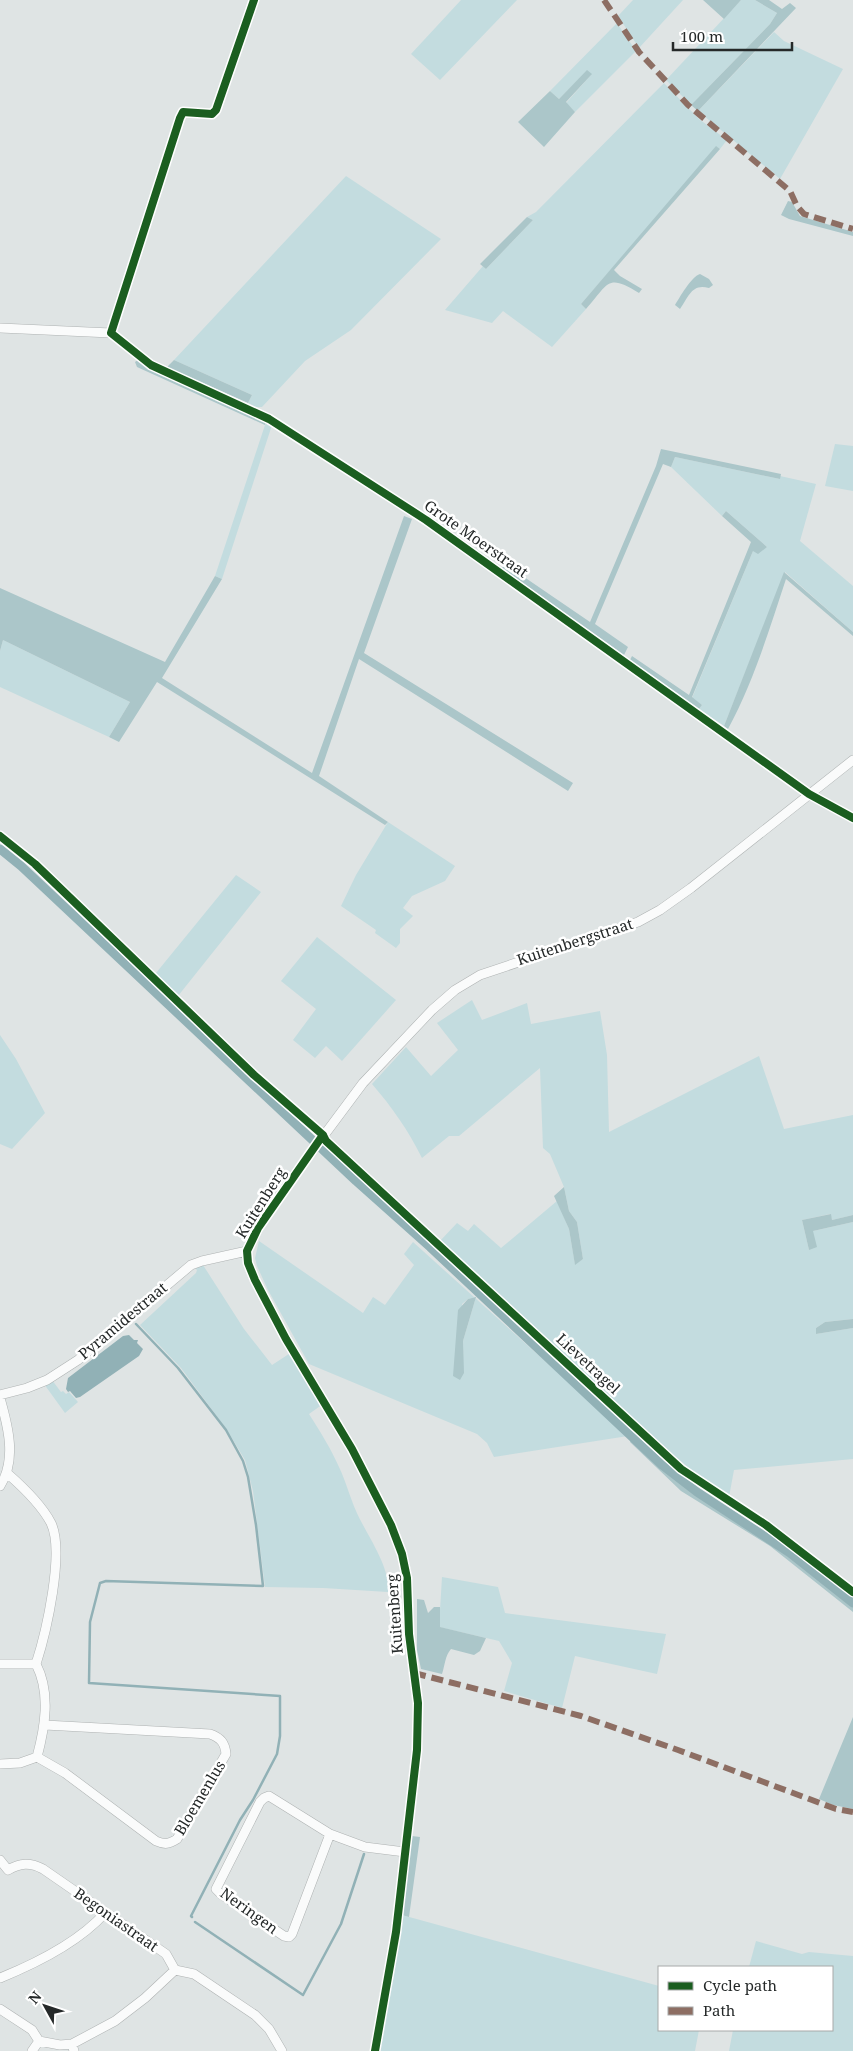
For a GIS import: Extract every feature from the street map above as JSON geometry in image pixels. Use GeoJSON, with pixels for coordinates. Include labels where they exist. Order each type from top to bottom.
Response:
{"type":"FeatureCollection","features":[{"type":"Feature","properties":{"kind":"street","name":"Grote Moerstraat"},"geometry":{"type":"LineString","coordinates":[[0,328],[112,333],[151,365],[269,419],[426,520],[809,794],[853,818]]}},
{"type":"Feature","properties":{"kind":"street","name":"Kuitenbergstraat"},"geometry":{"type":"LineString","coordinates":[[317,1144],[363,1083],[400,1042],[432,1010],[460,987],[480,975],[638,922],[660,910],[691,888],[853,760]]}},
{"type":"Feature","properties":{"kind":"street","name":"Kuitenberg"},"geometry":{"type":"LineString","coordinates":[[317,1144],[258,1228],[247,1251],[248,1263],[255,1280],[286,1340],[352,1449],[391,1525],[402,1554],[409,1598],[409,1634],[418,1703],[418,1728],[396,1932],[375,2051]]}},
{"type":"Feature","properties":{"kind":"street","name":"Pyramidestraat"},"geometry":{"type":"LineString","coordinates":[[0,1396],[47,1380],[78,1360],[191,1265],[247,1251]]}},
{"type":"Feature","properties":{"kind":"street"},"geometry":{"type":"LineString","coordinates":[[0,1396],[10,1432],[8,1474],[0,1486]]}},
{"type":"Feature","properties":{"kind":"street"},"geometry":{"type":"LineString","coordinates":[[0,1764],[37,1758],[46,1724],[43,1687],[36,1664],[55,1572],[57,1544],[51,1524],[39,1505],[8,1474]]}},
{"type":"Feature","properties":{"kind":"street"},"geometry":{"type":"LineString","coordinates":[[0,1664],[36,1664]]}},
{"type":"Feature","properties":{"kind":"street","name":"Bloemenlus"},"geometry":{"type":"LineString","coordinates":[[37,1758],[65,1773],[156,1841],[164,1844],[177,1839],[226,1754],[226,1746],[221,1740],[210,1734],[46,1724]]}},
{"type":"Feature","properties":{"kind":"street","name":"Neringen"},"geometry":{"type":"LineString","coordinates":[[330,1834],[292,1934],[289,1937],[284,1936],[216,1889],[260,1802],[266,1796],[269,1796],[330,1834],[365,1847],[405,1852]]}},
{"type":"Feature","properties":{"kind":"street"},"geometry":{"type":"LineString","coordinates":[[0,1860],[8,1870],[0,1878]]}},
{"type":"Feature","properties":{"kind":"street","name":"Begoniastraat"},"geometry":{"type":"LineString","coordinates":[[8,1870],[23,1863],[36,1866],[166,1954],[175,1970]]}},
{"type":"Feature","properties":{"kind":"street"},"geometry":{"type":"LineString","coordinates":[[0,1978],[56,1951],[87,1930],[105,1913]]}},
{"type":"Feature","properties":{"kind":"street"},"geometry":{"type":"LineString","coordinates":[[0,2009],[32,2030],[39,2041],[73,2048],[115,2021],[145,1998],[175,1970],[194,1974],[250,2011],[269,2029],[282,2051]]}},
{"type":"Feature","properties":{"kind":"street"},"geometry":{"type":"LineString","coordinates":[[32,2051],[39,2041]]}},
{"type":"Feature","properties":{"kind":"shaded area"},"geometry":{"type":"Polygon","coordinates":[[[461,0],[517,0],[440,80],[411,54],[461,0]]]}},
{"type":"Feature","properties":{"kind":"shaded area"},"geometry":{"type":"Polygon","coordinates":[[[633,0],[683,0],[639,48],[618,16],[633,0]]]}},
{"type":"Feature","properties":{"kind":"shaded area"},"geometry":{"type":"Polygon","coordinates":[[[703,0],[741,0],[724,19],[703,0]]]}},
{"type":"Feature","properties":{"kind":"shaded area"},"geometry":{"type":"Polygon","coordinates":[[[741,0],[755,0],[777,13],[770,24],[691,105],[666,80],[741,0]]]}},
{"type":"Feature","properties":{"kind":"shaded area"},"geometry":{"type":"Polygon","coordinates":[[[755,0],[769,0],[782,9],[790,3],[796,8],[698,111],[691,105],[770,24],[777,13],[755,0]]]}},
{"type":"Feature","properties":{"kind":"shaded area"},"geometry":{"type":"Polygon","coordinates":[[[617,23],[636,51],[575,112],[566,103],[591,75],[587,71],[559,99],[550,91],[617,23]]]}},
{"type":"Feature","properties":{"kind":"shaded area"},"geometry":{"type":"Polygon","coordinates":[[[774,32],[784,41],[843,69],[780,179],[698,111],[774,32]]]}},
{"type":"Feature","properties":{"kind":"shaded area"},"geometry":{"type":"Polygon","coordinates":[[[587,70],[592,74],[566,102],[575,112],[544,147],[518,122],[550,91],[559,99],[587,70]]]}},
{"type":"Feature","properties":{"kind":"shaded area"},"geometry":{"type":"Polygon","coordinates":[[[664,83],[699,119],[727,140],[720,149],[717,147],[581,304],[586,309],[552,347],[503,311],[492,323],[445,310],[483,266],[486,269],[533,220],[527,217],[536,212],[664,83]]]}},
{"type":"Feature","properties":{"kind":"shaded area"},"geometry":{"type":"Polygon","coordinates":[[[716,146],[720,149],[614,270],[620,276],[642,289],[639,293],[620,283],[614,282],[604,287],[586,309],[581,304],[716,146]]]}},
{"type":"Feature","properties":{"kind":"shaded area"},"geometry":{"type":"Polygon","coordinates":[[[346,176],[441,239],[351,330],[305,361],[262,407],[256,407],[248,403],[252,395],[174,360],[346,176]]]}},
{"type":"Feature","properties":{"kind":"shaded area"},"geometry":{"type":"Polygon","coordinates":[[[788,201],[792,202],[800,216],[853,232],[853,236],[789,219],[781,215],[788,201]]]}},
{"type":"Feature","properties":{"kind":"shaded area"},"geometry":{"type":"Polygon","coordinates":[[[527,217],[533,220],[486,269],[480,264],[527,217]]]}},
{"type":"Feature","properties":{"kind":"shaded area"},"geometry":{"type":"Polygon","coordinates":[[[700,274],[709,279],[713,285],[709,288],[699,287],[695,289],[680,309],[675,305],[689,283],[700,274]]]}},
{"type":"Feature","properties":{"kind":"shaded area"},"geometry":{"type":"Polygon","coordinates":[[[139,359],[266,420],[265,425],[137,367],[135,362],[139,359]]]}},
{"type":"Feature","properties":{"kind":"shaded area"},"geometry":{"type":"Polygon","coordinates":[[[174,360],[252,395],[248,403],[167,367],[174,360]]]}},
{"type":"Feature","properties":{"kind":"shaded area"},"geometry":{"type":"Polygon","coordinates":[[[266,422],[272,425],[222,579],[215,576],[266,422]]]}},
{"type":"Feature","properties":{"kind":"shaded area"},"geometry":{"type":"Polygon","coordinates":[[[835,444],[853,446],[853,491],[825,486],[835,444]]]}},
{"type":"Feature","properties":{"kind":"shaded area"},"geometry":{"type":"Polygon","coordinates":[[[661,449],[781,474],[780,479],[675,457],[671,467],[663,464],[595,624],[628,647],[624,655],[502,568],[505,564],[590,622],[656,466],[661,449]]]}},
{"type":"Feature","properties":{"kind":"shaded area"},"geometry":{"type":"Polygon","coordinates":[[[675,457],[780,479],[780,476],[816,484],[800,541],[853,586],[853,632],[785,572],[724,726],[699,709],[702,705],[692,698],[753,551],[767,547],[726,511],[722,516],[671,467],[675,457]]]}},
{"type":"Feature","properties":{"kind":"shaded area"},"geometry":{"type":"Polygon","coordinates":[[[726,511],[767,547],[758,554],[753,551],[692,697],[702,705],[699,709],[630,660],[632,656],[689,695],[751,542],[722,516],[726,511]]]}},
{"type":"Feature","properties":{"kind":"shaded area"},"geometry":{"type":"Polygon","coordinates":[[[404,516],[412,519],[364,653],[573,783],[568,791],[359,659],[319,776],[388,822],[385,825],[157,682],[119,742],[109,737],[130,702],[3,640],[0,651],[0,588],[165,662],[215,576],[222,579],[162,678],[312,773],[404,516]]]}},
{"type":"Feature","properties":{"kind":"shaded area"},"geometry":{"type":"Polygon","coordinates":[[[784,572],[853,632],[853,636],[786,579],[753,674],[728,729],[724,726],[784,572]]]}},
{"type":"Feature","properties":{"kind":"shaded area"},"geometry":{"type":"Polygon","coordinates":[[[3,640],[130,702],[109,737],[0,687],[0,651],[3,640]]]}},
{"type":"Feature","properties":{"kind":"shaded area"},"geometry":{"type":"Polygon","coordinates":[[[388,822],[455,866],[445,881],[412,896],[403,908],[413,916],[400,929],[400,943],[396,948],[375,933],[376,930],[341,906],[356,875],[388,822]]]}},
{"type":"Feature","properties":{"kind":"shaded area"},"geometry":{"type":"Polygon","coordinates":[[[236,875],[261,892],[178,996],[156,973],[236,875]]]}},
{"type":"Feature","properties":{"kind":"shaded area"},"geometry":{"type":"Polygon","coordinates":[[[317,937],[396,1000],[342,1061],[326,1046],[315,1058],[293,1040],[316,1009],[281,981],[317,937]]]}},
{"type":"Feature","properties":{"kind":"shaded area"},"geometry":{"type":"Polygon","coordinates":[[[472,1000],[482,1020],[527,1003],[531,1024],[600,1011],[607,1055],[609,1132],[759,1056],[784,1129],[853,1115],[853,1215],[832,1220],[830,1214],[802,1220],[809,1250],[813,1231],[853,1222],[853,1319],[825,1322],[816,1328],[816,1334],[853,1328],[853,1459],[734,1470],[729,1497],[671,1453],[440,1241],[457,1223],[468,1231],[474,1224],[501,1248],[557,1201],[569,1229],[575,1264],[583,1259],[577,1222],[569,1211],[564,1187],[550,1154],[543,1148],[540,1068],[459,1136],[449,1136],[422,1158],[399,1119],[372,1084],[406,1047],[431,1076],[458,1050],[437,1023],[472,1000]]]}},
{"type":"Feature","properties":{"kind":"shaded area"},"geometry":{"type":"Polygon","coordinates":[[[0,1035],[16,1059],[45,1113],[12,1149],[0,1144],[0,1035]]]}},
{"type":"Feature","properties":{"kind":"shaded area"},"geometry":{"type":"Polygon","coordinates":[[[564,1187],[569,1211],[577,1222],[583,1259],[575,1265],[569,1229],[554,1196],[564,1187]]]}},
{"type":"Feature","properties":{"kind":"shaded area"},"geometry":{"type":"Polygon","coordinates":[[[831,1214],[832,1220],[853,1215],[853,1222],[813,1231],[817,1247],[809,1250],[802,1220],[831,1214]]]}},
{"type":"Feature","properties":{"kind":"shaded area"},"geometry":{"type":"Polygon","coordinates":[[[259,1241],[363,1313],[373,1297],[385,1305],[414,1265],[404,1254],[413,1242],[474,1297],[462,1304],[463,1341],[476,1298],[628,1436],[494,1457],[487,1443],[477,1434],[309,1364],[268,1290],[255,1258],[259,1241]]]}},
{"type":"Feature","properties":{"kind":"shaded area"},"geometry":{"type":"Polygon","coordinates":[[[203,1265],[244,1329],[272,1365],[292,1352],[323,1404],[309,1414],[336,1460],[356,1511],[382,1561],[388,1582],[388,1592],[265,1587],[253,1491],[245,1460],[227,1430],[181,1368],[140,1325],[196,1273],[197,1270],[195,1268],[203,1265]]]}},
{"type":"Feature","properties":{"kind":"shaded area"},"geometry":{"type":"Polygon","coordinates":[[[476,1297],[463,1341],[464,1373],[460,1380],[453,1376],[458,1310],[468,1299],[476,1297]]]}},
{"type":"Feature","properties":{"kind":"shaded area"},"geometry":{"type":"Polygon","coordinates":[[[853,1319],[853,1328],[816,1334],[816,1328],[825,1322],[853,1319]]]}},
{"type":"Feature","properties":{"kind":"shaded area"},"geometry":{"type":"Polygon","coordinates":[[[129,1335],[134,1340],[138,1340],[137,1343],[143,1349],[139,1356],[80,1397],[76,1398],[70,1391],[68,1392],[66,1389],[68,1378],[123,1336],[129,1335]]]}},
{"type":"Feature","properties":{"kind":"shaded area"},"geometry":{"type":"Polygon","coordinates":[[[52,1380],[61,1392],[63,1391],[66,1394],[69,1392],[78,1402],[65,1413],[44,1384],[52,1380]]]}},
{"type":"Feature","properties":{"kind":"shaded area"},"geometry":{"type":"Polygon","coordinates":[[[632,1439],[659,1466],[695,1494],[766,1539],[853,1606],[853,1612],[770,1546],[681,1491],[630,1442],[632,1439]]]}},
{"type":"Feature","properties":{"kind":"shaded area"},"geometry":{"type":"Polygon","coordinates":[[[442,1577],[498,1587],[505,1613],[666,1634],[657,1674],[575,1656],[562,1708],[504,1691],[512,1663],[499,1641],[439,1627],[442,1577]]]}},
{"type":"Feature","properties":{"kind":"shaded area"},"geometry":{"type":"Polygon","coordinates":[[[417,1599],[424,1600],[428,1613],[434,1607],[440,1607],[440,1627],[486,1638],[480,1651],[474,1655],[451,1649],[446,1658],[442,1674],[421,1669],[417,1650],[417,1599]]]}},
{"type":"Feature","properties":{"kind":"shaded area"},"geometry":{"type":"Polygon","coordinates":[[[853,1717],[853,1809],[833,1805],[819,1799],[853,1717]]]}},
{"type":"Feature","properties":{"kind":"shaded area"},"geometry":{"type":"Polygon","coordinates":[[[412,1836],[420,1837],[409,1917],[402,1915],[412,1836]]]}},
{"type":"Feature","properties":{"kind":"shaded area"},"geometry":{"type":"Polygon","coordinates":[[[402,1915],[658,1986],[658,2031],[699,2031],[695,2051],[378,2051],[402,1915]]]}},
{"type":"Feature","properties":{"kind":"shaded area"},"geometry":{"type":"Polygon","coordinates":[[[756,1941],[802,1954],[809,1952],[853,1956],[853,2051],[729,2051],[733,2031],[833,2031],[833,1966],[749,1966],[756,1941]]]}},
{"type":"Feature","properties":{"kind":"waterway"},"geometry":{"type":"LineString","coordinates":[[0,849],[21,866],[662,1465],[697,1492],[790,1553],[853,1603]]}},
{"type":"Feature","properties":{"kind":"waterway"},"geometry":{"type":"LineString","coordinates":[[136,1324],[178,1368],[226,1430],[243,1461],[248,1477],[256,1525],[263,1586],[106,1581],[100,1583],[90,1622],[89,1683],[280,1696],[280,1736],[277,1754],[253,1800],[240,1820],[192,1917]]}},
{"type":"Feature","properties":{"kind":"waterway"},"geometry":{"type":"LineString","coordinates":[[195,1922],[303,1995],[341,1924],[364,1854]]}},
{"type":"Feature","properties":{"kind":"marked path"},"geometry":{"type":"LineString","coordinates":[[604,0],[639,52],[688,105],[790,191],[797,206],[804,214],[853,229]]}},
{"type":"Feature","properties":{"kind":"marked path"},"geometry":{"type":"LineString","coordinates":[[414,1673],[581,1716],[836,1809],[853,1812]]}},
{"type":"Feature","properties":{"kind":"cycle path"},"geometry":{"type":"LineString","coordinates":[[254,0],[216,110],[212,114],[183,112],[180,118],[111,333],[151,365],[269,419],[426,520],[809,794],[853,818]]}},
{"type":"Feature","properties":{"kind":"cycle path","name":"Lievetragel"},"geometry":{"type":"LineString","coordinates":[[0,836],[35,864],[254,1075],[323,1135],[326,1141],[681,1469],[766,1525],[853,1592]]}},
{"type":"Feature","properties":{"kind":"cycle path"},"geometry":{"type":"LineString","coordinates":[[323,1135],[258,1228],[247,1251],[248,1263],[255,1280],[286,1339],[352,1449],[391,1525],[402,1554],[407,1578],[409,1634],[418,1703],[417,1750],[396,1932],[375,2051]]}}]}
